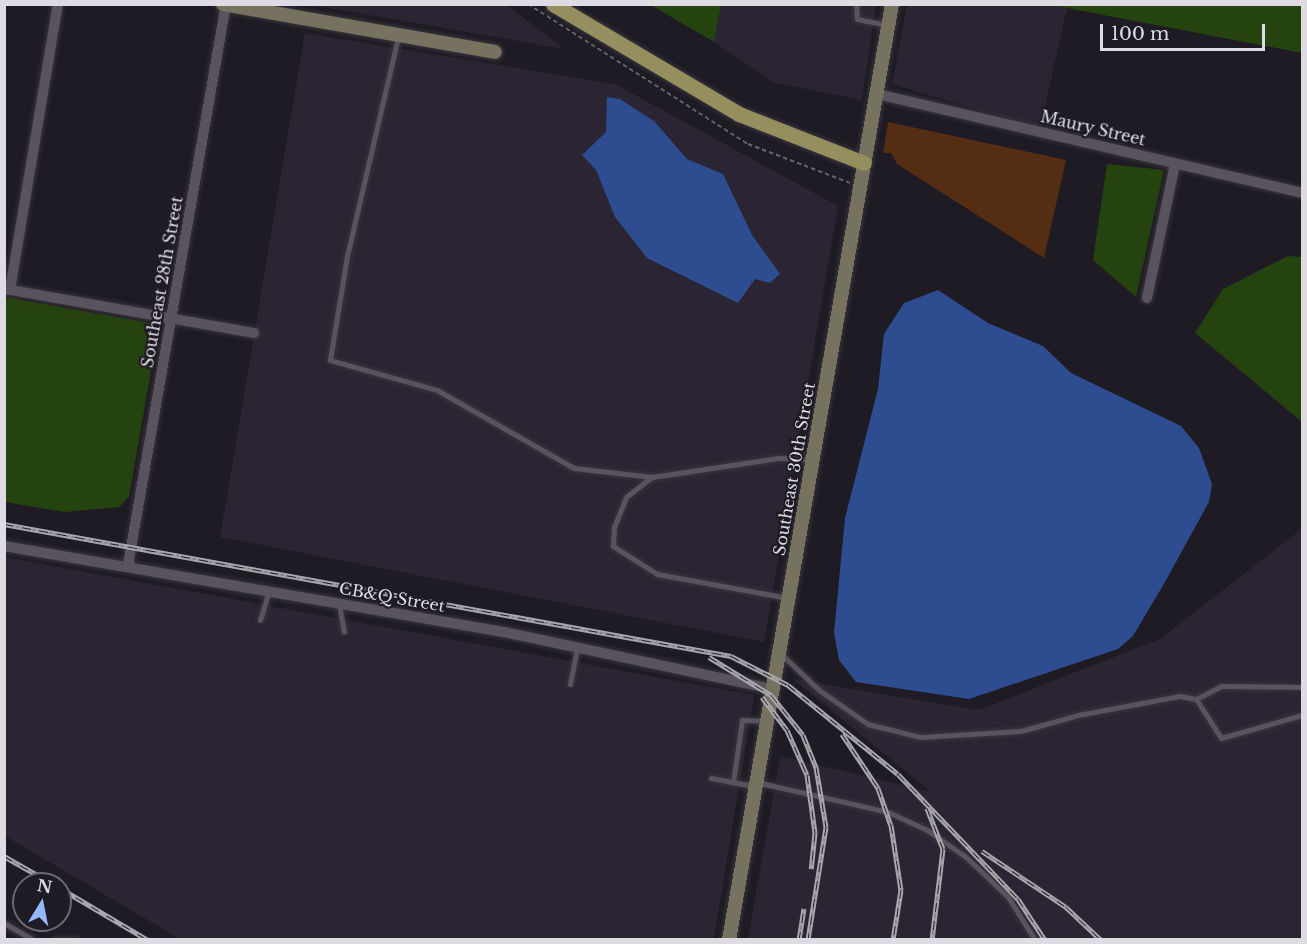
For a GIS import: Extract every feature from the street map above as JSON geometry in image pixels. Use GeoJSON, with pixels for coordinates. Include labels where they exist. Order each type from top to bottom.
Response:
{"type":"FeatureCollection","features":[{"type":"Feature","properties":{"kind":"main road"},"geometry":{"type":"LineString","coordinates":[[553,4],[739,114],[864,163]]}},
{"type":"Feature","properties":{"kind":"main road","name":"Southeast 30th Street"},"geometry":{"type":"LineString","coordinates":[[729,939],[892,4]]}},
{"type":"Feature","properties":{"kind":"main road"},"geometry":{"type":"LineString","coordinates":[[225,5],[495,52]]}},
{"type":"Feature","properties":{"kind":"street"},"geometry":{"type":"LineString","coordinates":[[58,4],[7,290],[254,333]]}},
{"type":"Feature","properties":{"kind":"street","name":"Southeast 28th Street"},"geometry":{"type":"LineString","coordinates":[[128,565],[225,5]]}},
{"type":"Feature","properties":{"kind":"street","name":"Maury Street"},"geometry":{"type":"LineString","coordinates":[[877,94],[1302,193]]}},
{"type":"Feature","properties":{"kind":"street"},"geometry":{"type":"LineString","coordinates":[[1147,298],[1175,164]]}},
{"type":"Feature","properties":{"kind":"street","name":"CB&Q Street"},"geometry":{"type":"LineString","coordinates":[[4,546],[269,590],[577,648],[772,689]]}},
{"type":"Feature","properties":{"kind":"lane"},"geometry":{"type":"LineString","coordinates":[[856,4],[857,19],[888,26]]}},
{"type":"Feature","properties":{"kind":"lane"},"geometry":{"type":"LineString","coordinates":[[398,35],[347,256],[330,360],[438,390],[574,468],[652,477],[779,458],[813,459]]}},
{"type":"Feature","properties":{"kind":"lane"},"geometry":{"type":"LineString","coordinates":[[652,477],[626,496],[613,546],[657,574],[788,598]]}},
{"type":"Feature","properties":{"kind":"lane"},"geometry":{"type":"LineString","coordinates":[[260,620],[269,590]]}},
{"type":"Feature","properties":{"kind":"lane"},"geometry":{"type":"LineString","coordinates":[[338,603],[344,632]]}},
{"type":"Feature","properties":{"kind":"lane"},"geometry":{"type":"LineString","coordinates":[[570,684],[577,648]]}},
{"type":"Feature","properties":{"kind":"lane"},"geometry":{"type":"LineString","coordinates":[[779,652],[819,690],[868,724],[920,737],[1021,731],[1078,715],[1180,696],[1196,699],[1222,686],[1302,687]]}},
{"type":"Feature","properties":{"kind":"lane"},"geometry":{"type":"LineString","coordinates":[[1196,699],[1221,738],[1302,715]]}},
{"type":"Feature","properties":{"kind":"lane"},"geometry":{"type":"LineString","coordinates":[[733,782],[742,720],[766,721]]}},
{"type":"Feature","properties":{"kind":"lane"},"geometry":{"type":"LineString","coordinates":[[711,778],[756,784],[888,812],[927,830],[966,857],[1008,897],[1035,939]]}},
{"type":"Feature","properties":{"kind":"lane"},"geometry":{"type":"LineString","coordinates":[[4,923],[34,939]]}},
{"type":"Feature","properties":{"kind":"lane"},"geometry":{"type":"LineString","coordinates":[[54,939],[77,939]]}},
{"type":"Feature","properties":{"kind":"path"},"geometry":{"type":"LineString","coordinates":[[528,4],[748,144],[861,187]]}},
{"type":"Feature","properties":{"kind":"shaded area"},"geometry":{"type":"Polygon","coordinates":[[[1050,4],[1067,8],[1040,128],[892,84],[907,5],[1050,4]]]}},
{"type":"Feature","properties":{"kind":"shaded area"},"geometry":{"type":"Polygon","coordinates":[[[311,5],[507,5],[564,49],[311,5]]]}},
{"type":"Feature","properties":{"kind":"shaded area"},"geometry":{"type":"Polygon","coordinates":[[[721,5],[876,5],[862,100],[775,83],[714,42],[721,5]]]}},
{"type":"Feature","properties":{"kind":"shaded area"},"geometry":{"type":"Polygon","coordinates":[[[305,33],[615,84],[838,206],[764,642],[220,537],[305,33]]]}},
{"type":"Feature","properties":{"kind":"shaded area"},"geometry":{"type":"Polygon","coordinates":[[[1302,529],[1302,939],[748,940],[780,756],[931,792],[793,679],[979,710],[1160,639],[1302,529]]]}},
{"type":"Feature","properties":{"kind":"shaded area"},"geometry":{"type":"Polygon","coordinates":[[[5,557],[754,695],[714,939],[180,939],[72,875],[72,872],[66,872],[5,836],[5,557]]]}},
{"type":"Feature","properties":{"kind":"green space"},"geometry":{"type":"Polygon","coordinates":[[[651,5],[721,5],[714,42],[651,5]]]}},
{"type":"Feature","properties":{"kind":"green space"},"geometry":{"type":"Polygon","coordinates":[[[1050,5],[1302,5],[1302,53],[1067,8],[1050,5]]]}},
{"type":"Feature","properties":{"kind":"green space"},"geometry":{"type":"Polygon","coordinates":[[[1107,164],[1164,170],[1136,297],[1093,260],[1107,164]]]}},
{"type":"Feature","properties":{"kind":"green space"},"geometry":{"type":"Polygon","coordinates":[[[1288,256],[1302,257],[1302,422],[1195,333],[1223,289],[1288,256]]]}},
{"type":"Feature","properties":{"kind":"green space"},"geometry":{"type":"Polygon","coordinates":[[[5,297],[150,323],[158,331],[129,497],[119,507],[65,512],[5,502],[5,297]]]}},
{"type":"Feature","properties":{"kind":"water"},"geometry":{"type":"Polygon","coordinates":[[[607,97],[620,99],[654,121],[687,159],[723,174],[752,235],[780,274],[770,283],[755,279],[738,303],[647,258],[615,217],[596,170],[582,155],[606,132],[607,97]]]}},
{"type":"Feature","properties":{"kind":"water"},"geometry":{"type":"Polygon","coordinates":[[[938,290],[988,323],[1043,346],[1071,373],[1181,426],[1199,448],[1212,484],[1209,502],[1133,636],[1118,649],[969,699],[856,682],[839,660],[834,633],[845,518],[878,389],[884,334],[904,303],[938,290]]]}},
{"type":"Feature","properties":{"kind":"building"},"geometry":{"type":"Polygon","coordinates":[[[888,122],[1066,160],[1044,258],[897,164],[891,153],[883,153],[888,122]]]}},
{"type":"Feature","properties":{"kind":"railway"},"geometry":{"type":"LineString","coordinates":[[4,524],[731,656],[788,685],[898,774],[1018,899],[1045,940]]}},
{"type":"Feature","properties":{"kind":"railway"},"geometry":{"type":"LineString","coordinates":[[709,657],[771,695],[803,735],[816,767],[826,827],[808,940]]}},
{"type":"Feature","properties":{"kind":"railway"},"geometry":{"type":"LineString","coordinates":[[762,697],[787,730],[807,775],[815,833],[811,869]]}},
{"type":"Feature","properties":{"kind":"railway"},"geometry":{"type":"LineString","coordinates":[[842,734],[878,788],[891,825],[901,890],[893,940]]}},
{"type":"Feature","properties":{"kind":"railway"},"geometry":{"type":"LineString","coordinates":[[927,808],[943,849],[932,940]]}},
{"type":"Feature","properties":{"kind":"railway"},"geometry":{"type":"LineString","coordinates":[[982,851],[1066,907],[1101,940]]}},
{"type":"Feature","properties":{"kind":"railway"},"geometry":{"type":"LineString","coordinates":[[4,856],[32,872]]}},
{"type":"Feature","properties":{"kind":"railway"},"geometry":{"type":"LineString","coordinates":[[72,895],[148,940]]}},
{"type":"Feature","properties":{"kind":"railway"},"geometry":{"type":"LineString","coordinates":[[799,940],[804,908]]}}]}
